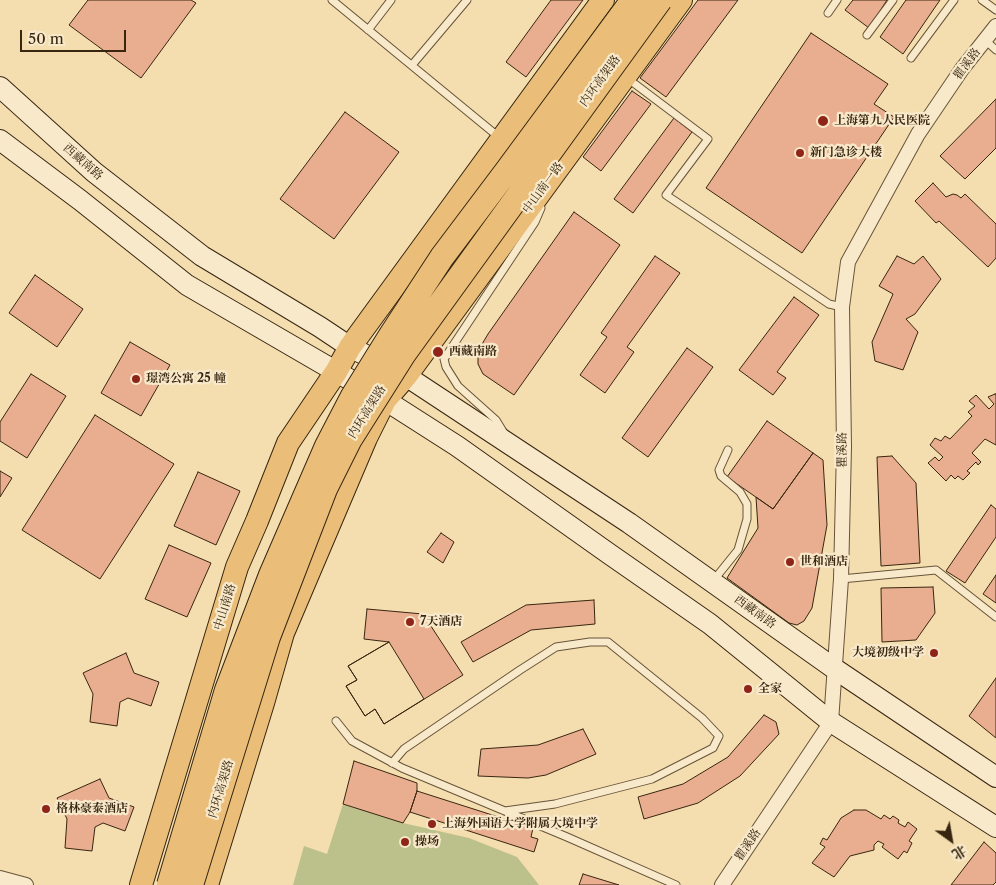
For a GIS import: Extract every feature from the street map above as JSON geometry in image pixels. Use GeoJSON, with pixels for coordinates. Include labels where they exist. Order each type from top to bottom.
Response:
{"type":"FeatureCollection","features":[{"type":"Feature","properties":{"kind":"highway","name":"内环高架路"},"geometry":{"type":"LineString","coordinates":[[169,885],[227,690],[271,575],[331,438],[353,396],[442,257],[633,0]]}},
{"type":"Feature","properties":{"kind":"highway","name":"内环高架路"},"geometry":{"type":"LineString","coordinates":[[192,885],[268,637],[325,489],[350,439],[403,355],[660,0]]}},
{"type":"Feature","properties":{"kind":"main road"},"geometry":{"type":"LineString","coordinates":[[350,346],[603,0]]}},
{"type":"Feature","properties":{"kind":"main road","name":"中山南一路"},"geometry":{"type":"LineString","coordinates":[[406,376],[681,0]]}},
{"type":"Feature","properties":{"kind":"main road","name":"西藏南路"},"geometry":{"type":"LineString","coordinates":[[0,87],[94,172],[202,256],[320,326],[350,346],[406,376],[629,523],[835,669],[996,777]]}},
{"type":"Feature","properties":{"kind":"main road"},"geometry":{"type":"LineString","coordinates":[[0,140],[187,285],[385,400],[457,446],[710,624],[831,722],[996,827]]}},
{"type":"Feature","properties":{"kind":"main road"},"geometry":{"type":"LineString","coordinates":[[0,151],[44,173]]}},
{"type":"Feature","properties":{"kind":"main road","name":"中山南路"},"geometry":{"type":"LineString","coordinates":[[140,885],[236,567],[288,444],[336,372],[350,346]]}},
{"type":"Feature","properties":{"kind":"main road"},"geometry":{"type":"LineString","coordinates":[[207,885],[283,633],[366,438],[385,400],[406,376]]}},
{"type":"Feature","properties":{"kind":"street","name":"瞿溪路"},"geometry":{"type":"LineString","coordinates":[[722,885],[831,722],[841,579],[844,447],[842,307],[848,262],[918,134],[962,69],[996,26]]}},
{"type":"Feature","properties":{"kind":"street"},"geometry":{"type":"LineString","coordinates":[[0,878],[26,885]]}},
{"type":"Feature","properties":{"kind":"lane"},"geometry":{"type":"LineString","coordinates":[[332,0],[501,139]]}},
{"type":"Feature","properties":{"kind":"lane"},"geometry":{"type":"LineString","coordinates":[[368,30],[391,0]]}},
{"type":"Feature","properties":{"kind":"lane"},"geometry":{"type":"LineString","coordinates":[[412,65],[467,0]]}},
{"type":"Feature","properties":{"kind":"lane"},"geometry":{"type":"LineString","coordinates":[[828,13],[837,0]]}},
{"type":"Feature","properties":{"kind":"lane"},"geometry":{"type":"LineString","coordinates":[[867,35],[893,0]]}},
{"type":"Feature","properties":{"kind":"lane"},"geometry":{"type":"LineString","coordinates":[[911,58],[954,0]]}},
{"type":"Feature","properties":{"kind":"lane"},"geometry":{"type":"LineString","coordinates":[[982,0],[996,10]]}},
{"type":"Feature","properties":{"kind":"lane"},"geometry":{"type":"LineString","coordinates":[[985,40],[996,50]]}},
{"type":"Feature","properties":{"kind":"lane"},"geometry":{"type":"LineString","coordinates":[[625,77],[708,139],[666,195],[829,304],[842,307]]}},
{"type":"Feature","properties":{"kind":"lane"},"geometry":{"type":"LineString","coordinates":[[508,443],[496,420],[458,386],[446,367],[444,359],[535,222],[542,203],[545,185]]}},
{"type":"Feature","properties":{"kind":"lane"},"geometry":{"type":"LineString","coordinates":[[713,582],[738,550],[747,519],[747,504],[740,492],[721,476],[720,470],[728,450]]}},
{"type":"Feature","properties":{"kind":"lane"},"geometry":{"type":"LineString","coordinates":[[841,579],[936,570],[996,617]]}},
{"type":"Feature","properties":{"kind":"lane"},"geometry":{"type":"LineString","coordinates":[[392,763],[404,749],[556,647],[590,642],[608,642],[702,718],[719,736],[714,748],[652,779],[555,804],[505,811]]}},
{"type":"Feature","properties":{"kind":"lane"},"geometry":{"type":"LineString","coordinates":[[336,721],[352,741],[402,768],[676,885]]}},
{"type":"Feature","properties":{"kind":"green space","name":"操场"},"geometry":{"type":"Polygon","coordinates":[[[343,804],[403,823],[469,838],[517,857],[539,885],[293,885],[304,846],[327,854],[343,804]]]}},
{"type":"Feature","properties":{"kind":"building"},"geometry":{"type":"Polygon","coordinates":[[[88,0],[191,0],[196,3],[141,78],[69,25],[88,0]]]}},
{"type":"Feature","properties":{"kind":"building"},"geometry":{"type":"Polygon","coordinates":[[[551,0],[583,0],[526,77],[506,62],[551,0]]]}},
{"type":"Feature","properties":{"kind":"building"},"geometry":{"type":"Polygon","coordinates":[[[698,0],[738,0],[666,97],[640,78],[698,0]]]}},
{"type":"Feature","properties":{"kind":"building"},"geometry":{"type":"Polygon","coordinates":[[[853,0],[887,0],[869,28],[845,10],[853,0]]]}},
{"type":"Feature","properties":{"kind":"building"},"geometry":{"type":"Polygon","coordinates":[[[906,0],[940,0],[903,54],[880,37],[906,0]]]}},
{"type":"Feature","properties":{"kind":"building","name":"新门急诊大楼"},"geometry":{"type":"Polygon","coordinates":[[[811,33],[888,84],[874,104],[894,117],[802,253],[706,188],[811,33]]]}},
{"type":"Feature","properties":{"kind":"building"},"geometry":{"type":"Polygon","coordinates":[[[632,91],[651,104],[601,171],[583,157],[632,91]]]}},
{"type":"Feature","properties":{"kind":"building"},"geometry":{"type":"Polygon","coordinates":[[[996,99],[996,148],[965,179],[940,156],[996,99]]]}},
{"type":"Feature","properties":{"kind":"building"},"geometry":{"type":"Polygon","coordinates":[[[345,112],[399,152],[334,239],[280,199],[345,112]]]}},
{"type":"Feature","properties":{"kind":"building"},"geometry":{"type":"Polygon","coordinates":[[[674,118],[692,132],[633,213],[614,199],[674,118]]]}},
{"type":"Feature","properties":{"kind":"building"},"geometry":{"type":"Polygon","coordinates":[[[933,183],[946,197],[953,194],[961,198],[965,194],[996,224],[996,258],[988,267],[939,221],[936,223],[915,201],[933,183]]]}},
{"type":"Feature","properties":{"kind":"building"},"geometry":{"type":"Polygon","coordinates":[[[574,212],[620,245],[514,395],[483,374],[478,364],[478,351],[574,212]]]}},
{"type":"Feature","properties":{"kind":"building"},"geometry":{"type":"Polygon","coordinates":[[[655,256],[680,273],[627,347],[634,352],[605,393],[580,375],[607,337],[601,333],[655,256]]]}},
{"type":"Feature","properties":{"kind":"building"},"geometry":{"type":"Polygon","coordinates":[[[897,256],[914,264],[923,256],[941,279],[915,314],[906,319],[918,332],[903,370],[875,361],[872,342],[893,294],[879,286],[897,256]]]}},
{"type":"Feature","properties":{"kind":"building"},"geometry":{"type":"Polygon","coordinates":[[[35,275],[83,309],[57,347],[9,313],[35,275]]]}},
{"type":"Feature","properties":{"kind":"building"},"geometry":{"type":"Polygon","coordinates":[[[794,297],[819,315],[777,372],[786,378],[773,395],[739,370],[794,297]]]}},
{"type":"Feature","properties":{"kind":"building","name":"璟湾公寓 25 幢"},"geometry":{"type":"Polygon","coordinates":[[[130,342],[170,365],[141,416],[101,393],[130,342]]]}},
{"type":"Feature","properties":{"kind":"building"},"geometry":{"type":"Polygon","coordinates":[[[687,348],[713,367],[648,457],[622,438],[687,348]]]}},
{"type":"Feature","properties":{"kind":"building"},"geometry":{"type":"Polygon","coordinates":[[[31,374],[66,396],[27,458],[0,441],[0,422],[31,374]]]}},
{"type":"Feature","properties":{"kind":"building"},"geometry":{"type":"Polygon","coordinates":[[[996,394],[996,445],[985,439],[972,453],[981,462],[978,465],[976,462],[967,471],[970,473],[963,480],[958,476],[955,479],[951,475],[946,481],[928,463],[935,457],[939,461],[943,457],[930,445],[935,438],[941,441],[945,436],[950,439],[972,416],[968,412],[975,406],[969,401],[976,395],[989,409],[994,404],[988,397],[996,394]]]}},
{"type":"Feature","properties":{"kind":"building"},"geometry":{"type":"Polygon","coordinates":[[[95,415],[174,464],[100,579],[22,530],[95,415]]]}},
{"type":"Feature","properties":{"kind":"building"},"geometry":{"type":"Polygon","coordinates":[[[767,421],[813,453],[773,509],[727,477],[767,421]]]}},
{"type":"Feature","properties":{"kind":"building"},"geometry":{"type":"Polygon","coordinates":[[[813,453],[823,460],[827,525],[812,608],[804,621],[797,625],[789,623],[727,578],[758,528],[756,497],[773,509],[813,453]]]}},
{"type":"Feature","properties":{"kind":"building"},"geometry":{"type":"Polygon","coordinates":[[[892,456],[916,483],[920,563],[881,566],[877,457],[892,456]]]}},
{"type":"Feature","properties":{"kind":"building"},"geometry":{"type":"Polygon","coordinates":[[[0,471],[12,478],[0,497],[0,471]]]}},
{"type":"Feature","properties":{"kind":"building"},"geometry":{"type":"Polygon","coordinates":[[[198,472],[240,491],[216,545],[174,526],[198,472]]]}},
{"type":"Feature","properties":{"kind":"building"},"geometry":{"type":"Polygon","coordinates":[[[991,505],[996,509],[996,537],[965,583],[946,571],[991,505]]]}},
{"type":"Feature","properties":{"kind":"building"},"geometry":{"type":"Polygon","coordinates":[[[441,533],[454,542],[443,563],[427,552],[441,533]]]}},
{"type":"Feature","properties":{"kind":"building"},"geometry":{"type":"Polygon","coordinates":[[[169,545],[211,563],[187,617],[145,599],[169,545]]]}},
{"type":"Feature","properties":{"kind":"building"},"geometry":{"type":"Polygon","coordinates":[[[996,575],[996,603],[983,594],[996,575]]]}},
{"type":"Feature","properties":{"kind":"building"},"geometry":{"type":"Polygon","coordinates":[[[933,587],[935,613],[916,640],[882,642],[881,588],[933,587]]]}},
{"type":"Feature","properties":{"kind":"building"},"geometry":{"type":"Polygon","coordinates":[[[594,600],[595,624],[531,630],[473,662],[461,642],[526,605],[594,600]]]}},
{"type":"Feature","properties":{"kind":"building"},"geometry":{"type":"Polygon","coordinates":[[[367,609],[423,614],[463,675],[384,724],[375,709],[365,716],[346,686],[357,680],[348,666],[389,642],[364,639],[367,609]]]}},
{"type":"Feature","properties":{"kind":"building"},"geometry":{"type":"Polygon","coordinates":[[[389,642],[424,699],[384,724],[375,709],[365,716],[346,686],[357,680],[348,666],[389,642]]]}},
{"type":"Feature","properties":{"kind":"building"},"geometry":{"type":"Polygon","coordinates":[[[126,653],[134,673],[159,682],[151,706],[128,698],[120,702],[117,726],[90,722],[93,694],[83,673],[126,653]]]}},
{"type":"Feature","properties":{"kind":"building"},"geometry":{"type":"Polygon","coordinates":[[[996,678],[996,738],[969,716],[996,678]]]}},
{"type":"Feature","properties":{"kind":"building"},"geometry":{"type":"Polygon","coordinates":[[[764,715],[776,722],[779,734],[740,776],[698,803],[644,819],[638,797],[683,784],[728,757],[764,715]]]}},
{"type":"Feature","properties":{"kind":"building"},"geometry":{"type":"Polygon","coordinates":[[[583,729],[596,754],[546,775],[528,778],[478,776],[481,749],[538,745],[583,729]]]}},
{"type":"Feature","properties":{"kind":"building"},"geometry":{"type":"Polygon","coordinates":[[[354,761],[417,783],[417,791],[410,812],[403,823],[343,804],[354,761]]]}},
{"type":"Feature","properties":{"kind":"building"},"geometry":{"type":"Polygon","coordinates":[[[100,779],[109,798],[134,807],[125,831],[103,823],[95,827],[92,851],[65,848],[67,819],[57,798],[100,779]]]}},
{"type":"Feature","properties":{"kind":"building"},"geometry":{"type":"Polygon","coordinates":[[[417,791],[533,828],[531,837],[538,839],[534,852],[410,812],[417,791]]]}},
{"type":"Feature","properties":{"kind":"building"},"geometry":{"type":"Polygon","coordinates":[[[854,810],[866,810],[881,819],[884,815],[890,819],[893,816],[899,820],[898,823],[905,827],[908,822],[917,829],[909,841],[912,843],[907,853],[904,851],[898,859],[882,847],[884,844],[878,841],[874,845],[874,850],[850,856],[834,877],[812,863],[825,847],[820,844],[823,838],[827,840],[841,818],[854,810]]]}},
{"type":"Feature","properties":{"kind":"building"},"geometry":{"type":"Polygon","coordinates":[[[984,842],[996,853],[996,882],[993,885],[951,885],[984,842]]]}},
{"type":"Feature","properties":{"kind":"building"},"geometry":{"type":"Polygon","coordinates":[[[583,874],[619,885],[579,885],[583,874]]]}},
{"type":"Feature","properties":{"kind":"place","name":"上海第九人民医院"},"geometry":{"type":"Point","coordinates":[823,121]}},
{"type":"Feature","properties":{"kind":"place","name":"新门急诊大楼"},"geometry":{"type":"Point","coordinates":[800,153]}},
{"type":"Feature","properties":{"kind":"place","name":"西藏南路"},"geometry":{"type":"Point","coordinates":[438,352]}},
{"type":"Feature","properties":{"kind":"place","name":"璟湾公寓 25 幢"},"geometry":{"type":"Point","coordinates":[136,379]}},
{"type":"Feature","properties":{"kind":"place","name":"世和酒店"},"geometry":{"type":"Point","coordinates":[790,562]}},
{"type":"Feature","properties":{"kind":"place","name":"7天酒店"},"geometry":{"type":"Point","coordinates":[410,622]}},
{"type":"Feature","properties":{"kind":"place","name":"大境初级中学"},"geometry":{"type":"Point","coordinates":[934,653]}},
{"type":"Feature","properties":{"kind":"place","name":"全家"},"geometry":{"type":"Point","coordinates":[748,689]}},
{"type":"Feature","properties":{"kind":"place","name":"格林豪泰酒店"},"geometry":{"type":"Point","coordinates":[46,809]}},
{"type":"Feature","properties":{"kind":"place","name":"上海外国语大学附属大境中学"},"geometry":{"type":"Point","coordinates":[432,824]}},
{"type":"Feature","properties":{"kind":"place","name":"操场"},"geometry":{"type":"Point","coordinates":[405,842]}}]}
